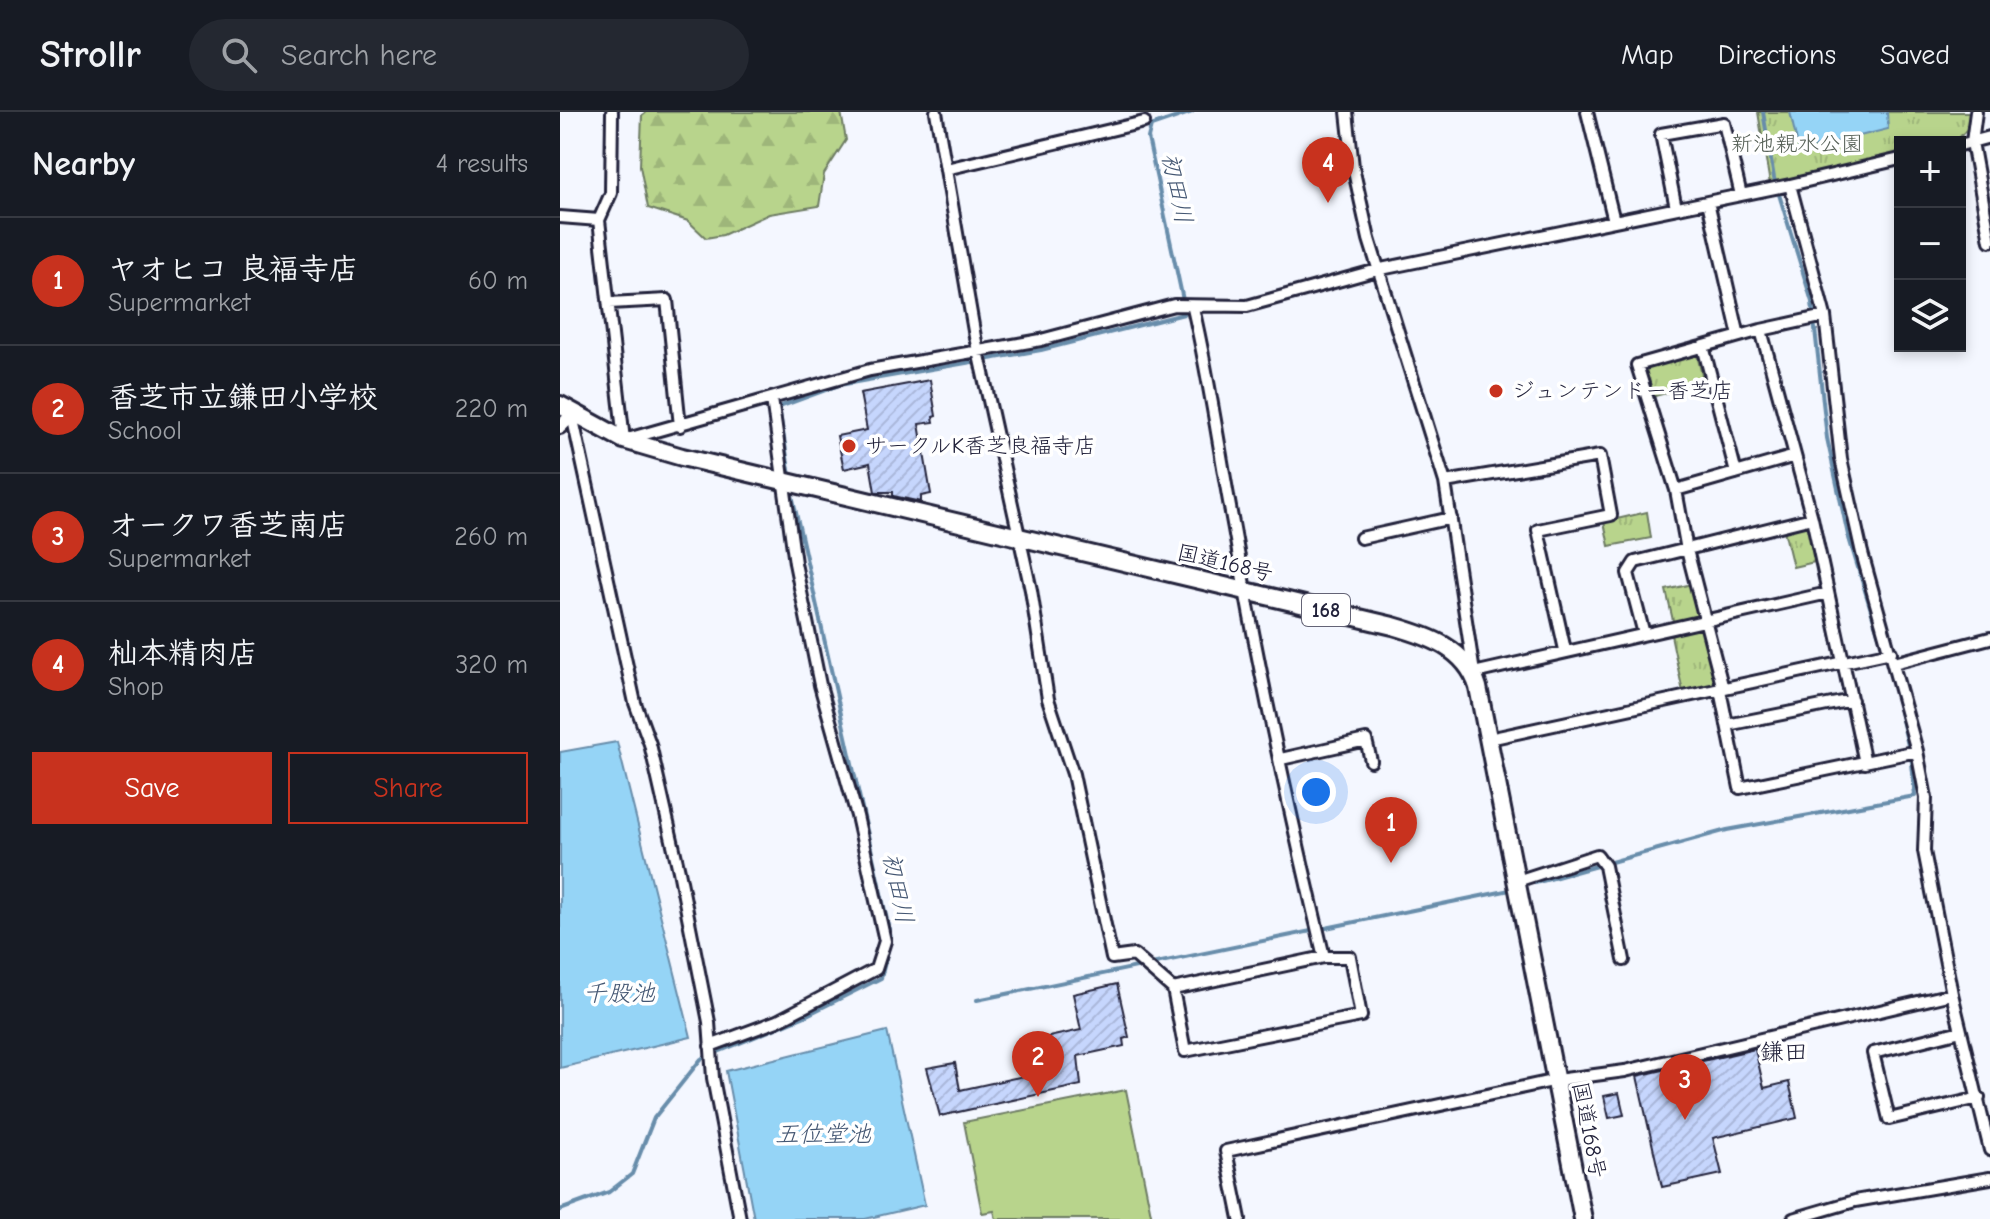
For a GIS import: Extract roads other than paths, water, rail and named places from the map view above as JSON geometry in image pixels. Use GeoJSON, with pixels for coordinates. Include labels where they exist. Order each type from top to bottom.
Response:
{"type":"FeatureCollection","features":[{"type":"Feature","properties":{"kind":"highway","name":"国道168号"},"geometry":{"type":"LineString","coordinates":[[564,416],[624,440],[785,482],[1423,634],[1454,651],[1474,673],[1489,739],[1583,1219]]}},
{"type":"Feature","properties":{"kind":"street"},"geometry":{"type":"LineString","coordinates":[[612,112],[611,193],[599,220],[624,440],[870,370],[981,355],[1174,305],[1193,308],[1247,306],[1381,269],[1790,185],[1894,160]]}},
{"type":"Feature","properties":{"kind":"street"},"geometry":{"type":"LineString","coordinates":[[936,112],[1048,699],[1073,774],[1112,958],[1134,955],[1173,989],[1185,1051],[1361,1016],[1350,957],[1324,957],[1173,989]]}},
{"type":"Feature","properties":{"kind":"street"},"geometry":{"type":"LineString","coordinates":[[1347,112],[1353,167],[1369,239],[1381,269],[1445,482],[1474,673],[1828,593]]}},
{"type":"Feature","properties":{"kind":"street"},"geometry":{"type":"LineString","coordinates":[[1587,112],[1614,221]]}},
{"type":"Feature","properties":{"kind":"street"},"geometry":{"type":"LineString","coordinates":[[1976,112],[1972,142],[1990,241]]}},
{"type":"Feature","properties":{"kind":"street"},"geometry":{"type":"LineString","coordinates":[[946,169],[1019,155],[1144,122]]}},
{"type":"Feature","properties":{"kind":"street"},"geometry":{"type":"LineString","coordinates":[[1676,208],[1661,134],[1724,123],[1741,195]]}},
{"type":"Feature","properties":{"kind":"street"},"geometry":{"type":"LineString","coordinates":[[1966,144],[1990,137]]}},
{"type":"Feature","properties":{"kind":"street"},"geometry":{"type":"LineString","coordinates":[[1790,185],[1825,316],[1841,459],[1862,553],[1917,751],[1926,798],[1924,851],[1952,994],[1990,1150]]}},
{"type":"Feature","properties":{"kind":"street"},"geometry":{"type":"LineString","coordinates":[[1708,202],[1739,336]]}},
{"type":"Feature","properties":{"kind":"street"},"geometry":{"type":"LineString","coordinates":[[560,217],[599,220]]}},
{"type":"Feature","properties":{"kind":"street"},"geometry":{"type":"LineString","coordinates":[[609,303],[667,300],[680,426]]}},
{"type":"Feature","properties":{"kind":"street"},"geometry":{"type":"LineString","coordinates":[[1193,308],[1214,403],[1246,591],[1324,957]]}},
{"type":"Feature","properties":{"kind":"street"},"geometry":{"type":"LineString","coordinates":[[1825,316],[1761,330],[1637,365],[1676,490],[1687,550],[1722,690],[1740,788],[1917,751]]}},
{"type":"Feature","properties":{"kind":"street"},"geometry":{"type":"LineString","coordinates":[[1761,330],[1812,518],[1865,763]]}},
{"type":"Feature","properties":{"kind":"street"},"geometry":{"type":"LineString","coordinates":[[1703,346],[1736,473]]}},
{"type":"Feature","properties":{"kind":"street"},"geometry":{"type":"LineString","coordinates":[[711,1052],[876,969],[885,941],[857,816],[820,685],[795,563],[772,399]]}},
{"type":"Feature","properties":{"kind":"street"},"geometry":{"type":"LineString","coordinates":[[564,416],[635,703],[650,744],[679,871],[740,1219]]}},
{"type":"Feature","properties":{"kind":"street"},"geometry":{"type":"LineString","coordinates":[[1445,482],[1600,456],[1611,515],[1538,530],[1565,650]]}},
{"type":"Feature","properties":{"kind":"street"},"geometry":{"type":"LineString","coordinates":[[1676,490],[1795,456]]}},
{"type":"Feature","properties":{"kind":"street"},"geometry":{"type":"LineString","coordinates":[[1361,538],[1451,518]]}},
{"type":"Feature","properties":{"kind":"street"},"geometry":{"type":"LineString","coordinates":[[1644,634],[1628,573],[1635,562],[1812,518]]}},
{"type":"Feature","properties":{"kind":"street"},"geometry":{"type":"LineString","coordinates":[[1894,663],[1990,638]]}},
{"type":"Feature","properties":{"kind":"street"},"geometry":{"type":"LineString","coordinates":[[1489,739],[1891,652]]}},
{"type":"Feature","properties":{"kind":"street"},"geometry":{"type":"LineString","coordinates":[[1727,725],[1852,700]]}},
{"type":"Feature","properties":{"kind":"street"},"geometry":{"type":"LineString","coordinates":[[1281,759],[1366,740],[1371,761]]}},
{"type":"Feature","properties":{"kind":"street"},"geometry":{"type":"LineString","coordinates":[[1517,881],[1597,855],[1603,863],[1624,960]]}},
{"type":"Feature","properties":{"kind":"street"},"geometry":{"type":"LineString","coordinates":[[1240,1219],[1226,1151],[1557,1080],[1625,1071],[1952,994]]}},
{"type":"Feature","properties":{"kind":"street"},"geometry":{"type":"LineString","coordinates":[[1961,1031],[1873,1053],[1889,1119],[1979,1098]]}},
{"type":"Feature","properties":{"kind":"street"},"geometry":{"type":"LineString","coordinates":[[1793,1219],[1855,1201],[1990,1178]]}},
{"type":"Feature","properties":{"kind":"water"},"geometry":{"type":"Polygon","coordinates":[[[1790,112],[1887,112],[1888,129],[1799,151],[1790,112]]]}},
{"type":"Feature","properties":{"kind":"water","name":"千股池"},"geometry":{"type":"Polygon","coordinates":[[[617,742],[691,1037],[560,1068],[560,752],[617,742]]]}},
{"type":"Feature","properties":{"kind":"water","name":"五位堂池"},"geometry":{"type":"Polygon","coordinates":[[[887,1031],[925,1205],[865,1219],[754,1219],[726,1071],[887,1031]]]}},
{"type":"Feature","properties":{"kind":"waterway","name":"初田川"},"geometry":{"type":"LineString","coordinates":[[1183,300],[1148,138],[1151,126],[1192,112]]}},
{"type":"Feature","properties":{"kind":"waterway"},"geometry":{"type":"LineString","coordinates":[[1535,883],[1727,830],[1915,796],[1912,762],[1893,682],[1848,535],[1827,438],[1812,302],[1774,178],[1763,112]]}},
{"type":"Feature","properties":{"kind":"waterway","name":"初田川"},"geometry":{"type":"LineString","coordinates":[[790,476],[779,407],[839,385],[1041,350],[1184,314]]}},
{"type":"Feature","properties":{"kind":"waterway","name":"初田川"},"geometry":{"type":"LineString","coordinates":[[560,1210],[609,1192],[632,1174],[654,1118],[701,1059],[803,1017],[881,978],[891,938],[792,495]]}},
{"type":"Feature","properties":{"kind":"waterway"},"geometry":{"type":"LineString","coordinates":[[977,1000],[1510,890]]}},
{"type":"Feature","properties":{"kind":"place","name":"杣本精肉店"},"geometry":{"type":"Point","coordinates":[1328,203]}},
{"type":"Feature","properties":{"kind":"place","name":"ジュンテンドー香芝店"},"geometry":{"type":"Point","coordinates":[1496,391]}},
{"type":"Feature","properties":{"kind":"place","name":"サークルK香芝良福寺店"},"geometry":{"type":"Point","coordinates":[849,446]}},
{"type":"Feature","properties":{"kind":"place","name":"ヤオヒコ 良福寺店"},"geometry":{"type":"Point","coordinates":[1391,863]}},
{"type":"Feature","properties":{"kind":"place","name":"香芝市立鎌田小学校"},"geometry":{"type":"Point","coordinates":[1038,1097]}},
{"type":"Feature","properties":{"kind":"place","name":"オークワ香芝南店"},"geometry":{"type":"Point","coordinates":[1685,1120]}},
{"type":"Feature","properties":{"kind":"district","name":"鎌田"},"geometry":{"type":"Point","coordinates":[1784,1052]}},
{"type":"Feature","properties":{"kind":"park label","name":"新池親水公園"},"geometry":{"type":"Point","coordinates":[1797,144]}}]}
